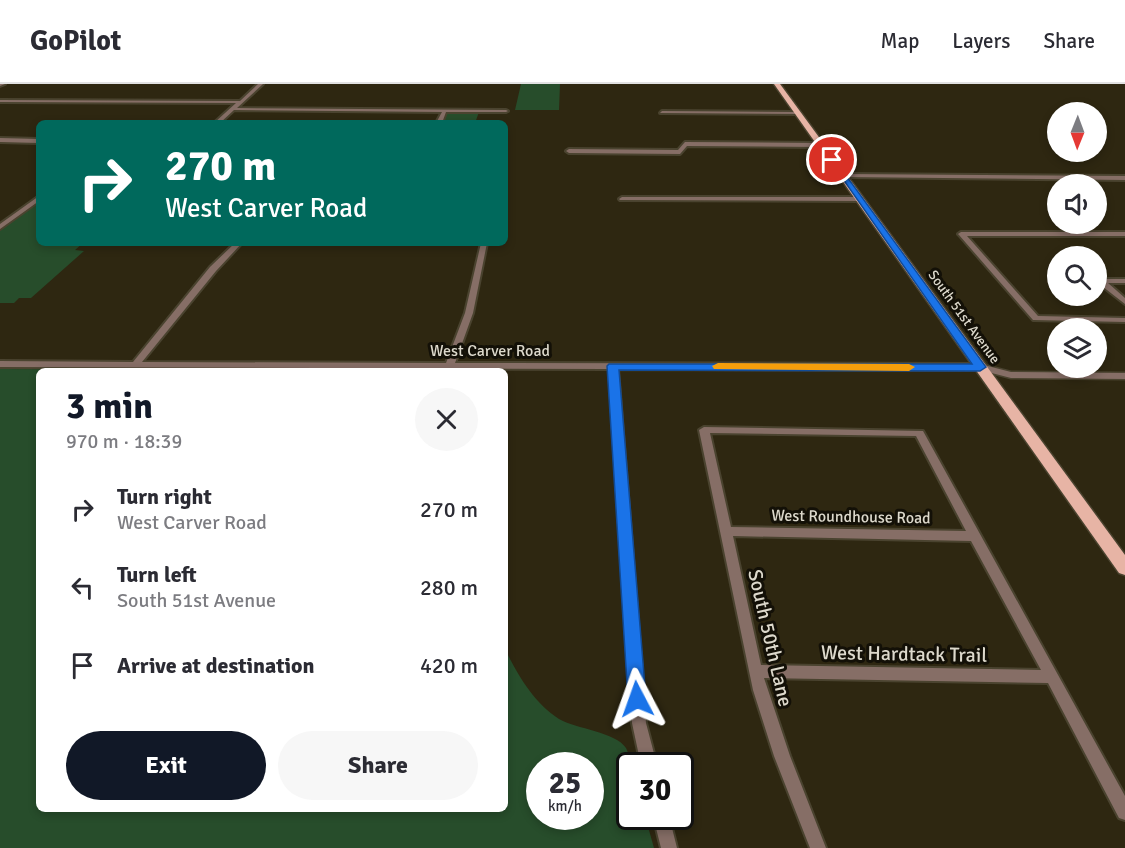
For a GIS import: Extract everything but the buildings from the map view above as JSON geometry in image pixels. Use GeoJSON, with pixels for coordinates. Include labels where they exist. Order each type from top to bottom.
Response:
{"type":"FeatureCollection","features":[{"type":"Feature","properties":{"kind":"main road","name":"South 51st Avenue"},"geometry":{"type":"LineString","coordinates":[[777,84],[1125,568]]}},
{"type":"Feature","properties":{"kind":"street"},"geometry":{"type":"LineString","coordinates":[[220,120],[261,84]]}},
{"type":"Feature","properties":{"kind":"street"},"geometry":{"type":"LineString","coordinates":[[0,100],[240,102]]}},
{"type":"Feature","properties":{"kind":"street"},"geometry":{"type":"LineString","coordinates":[[233,108],[506,111]]}},
{"type":"Feature","properties":{"kind":"street"},"geometry":{"type":"LineString","coordinates":[[440,120],[445,110]]}},
{"type":"Feature","properties":{"kind":"street"},"geometry":{"type":"LineString","coordinates":[[662,112],[797,113]]}},
{"type":"Feature","properties":{"kind":"street"},"geometry":{"type":"LineString","coordinates":[[0,140],[36,141]]}},
{"type":"Feature","properties":{"kind":"street"},"geometry":{"type":"LineString","coordinates":[[569,151],[681,152],[685,144],[820,145]]}},
{"type":"Feature","properties":{"kind":"street"},"geometry":{"type":"LineString","coordinates":[[843,176],[1125,178]]}},
{"type":"Feature","properties":{"kind":"street"},"geometry":{"type":"LineString","coordinates":[[622,199],[860,199]]}},
{"type":"Feature","properties":{"kind":"street"},"geometry":{"type":"LineString","coordinates":[[0,227],[36,200]]}},
{"type":"Feature","properties":{"kind":"street"},"geometry":{"type":"LineString","coordinates":[[1125,234],[961,234],[1036,318],[1125,320]]}},
{"type":"Feature","properties":{"kind":"street"},"geometry":{"type":"LineString","coordinates":[[139,360],[213,269],[236,246]]}},
{"type":"Feature","properties":{"kind":"street"},"geometry":{"type":"LineString","coordinates":[[449,366],[469,314],[483,246]]}},
{"type":"Feature","properties":{"kind":"street"},"geometry":{"type":"LineString","coordinates":[[1125,281],[1101,281],[1125,302]]}},
{"type":"Feature","properties":{"kind":"street","name":"West Carver Road"},"geometry":{"type":"LineString","coordinates":[[0,364],[139,360],[449,366],[1125,369]]}},
{"type":"Feature","properties":{"kind":"street"},"geometry":{"type":"LineString","coordinates":[[613,366],[639,723],[646,752]]}},
{"type":"Feature","properties":{"kind":"street","name":"West Carver Road"},"geometry":{"type":"LineString","coordinates":[[980,367],[1011,375],[1125,376]]}},
{"type":"Feature","properties":{"kind":"street","name":"South 50th Lane"},"geometry":{"type":"LineString","coordinates":[[818,848],[782,756],[756,671],[704,430],[919,433],[975,536]]}},
{"type":"Feature","properties":{"kind":"street","name":"West Roundhouse Road"},"geometry":{"type":"LineString","coordinates":[[726,531],[975,536]]}},
{"type":"Feature","properties":{"kind":"street"},"geometry":{"type":"LineString","coordinates":[[975,536],[1125,812]]}},
{"type":"Feature","properties":{"kind":"street","name":"West Hardtack Trail"},"geometry":{"type":"LineString","coordinates":[[756,671],[1052,677]]}},
{"type":"Feature","properties":{"kind":"street"},"geometry":{"type":"LineString","coordinates":[[664,830],[669,848]]}},
{"type":"Feature","properties":{"kind":"green space"},"geometry":{"type":"Polygon","coordinates":[[[521,84],[560,84],[559,110],[515,110],[521,84]]]}},
{"type":"Feature","properties":{"kind":"green space"},"geometry":{"type":"Polygon","coordinates":[[[479,112],[476,120],[442,120],[445,113],[479,112]]]}},
{"type":"Feature","properties":{"kind":"green space"},"geometry":{"type":"Polygon","coordinates":[[[36,202],[36,246],[80,246],[75,250],[84,251],[31,298],[19,298],[14,303],[0,303],[0,229],[36,202]]]}},
{"type":"Feature","properties":{"kind":"green space"},"geometry":{"type":"Polygon","coordinates":[[[0,369],[36,369],[36,812],[508,812],[508,655],[528,689],[550,713],[566,722],[614,738],[626,748],[627,752],[616,752],[616,830],[649,830],[654,848],[0,848],[0,369]]]}},
{"type":"Feature","properties":{"kind":"slow traffic"},"geometry":{"type":"LineString","coordinates":[[718,366],[909,367]]}},
{"type":"Feature","properties":{"kind":"route"},"geometry":{"type":"LineString","coordinates":[[637,699],[613,366],[980,367],[832,160]]}}]}
